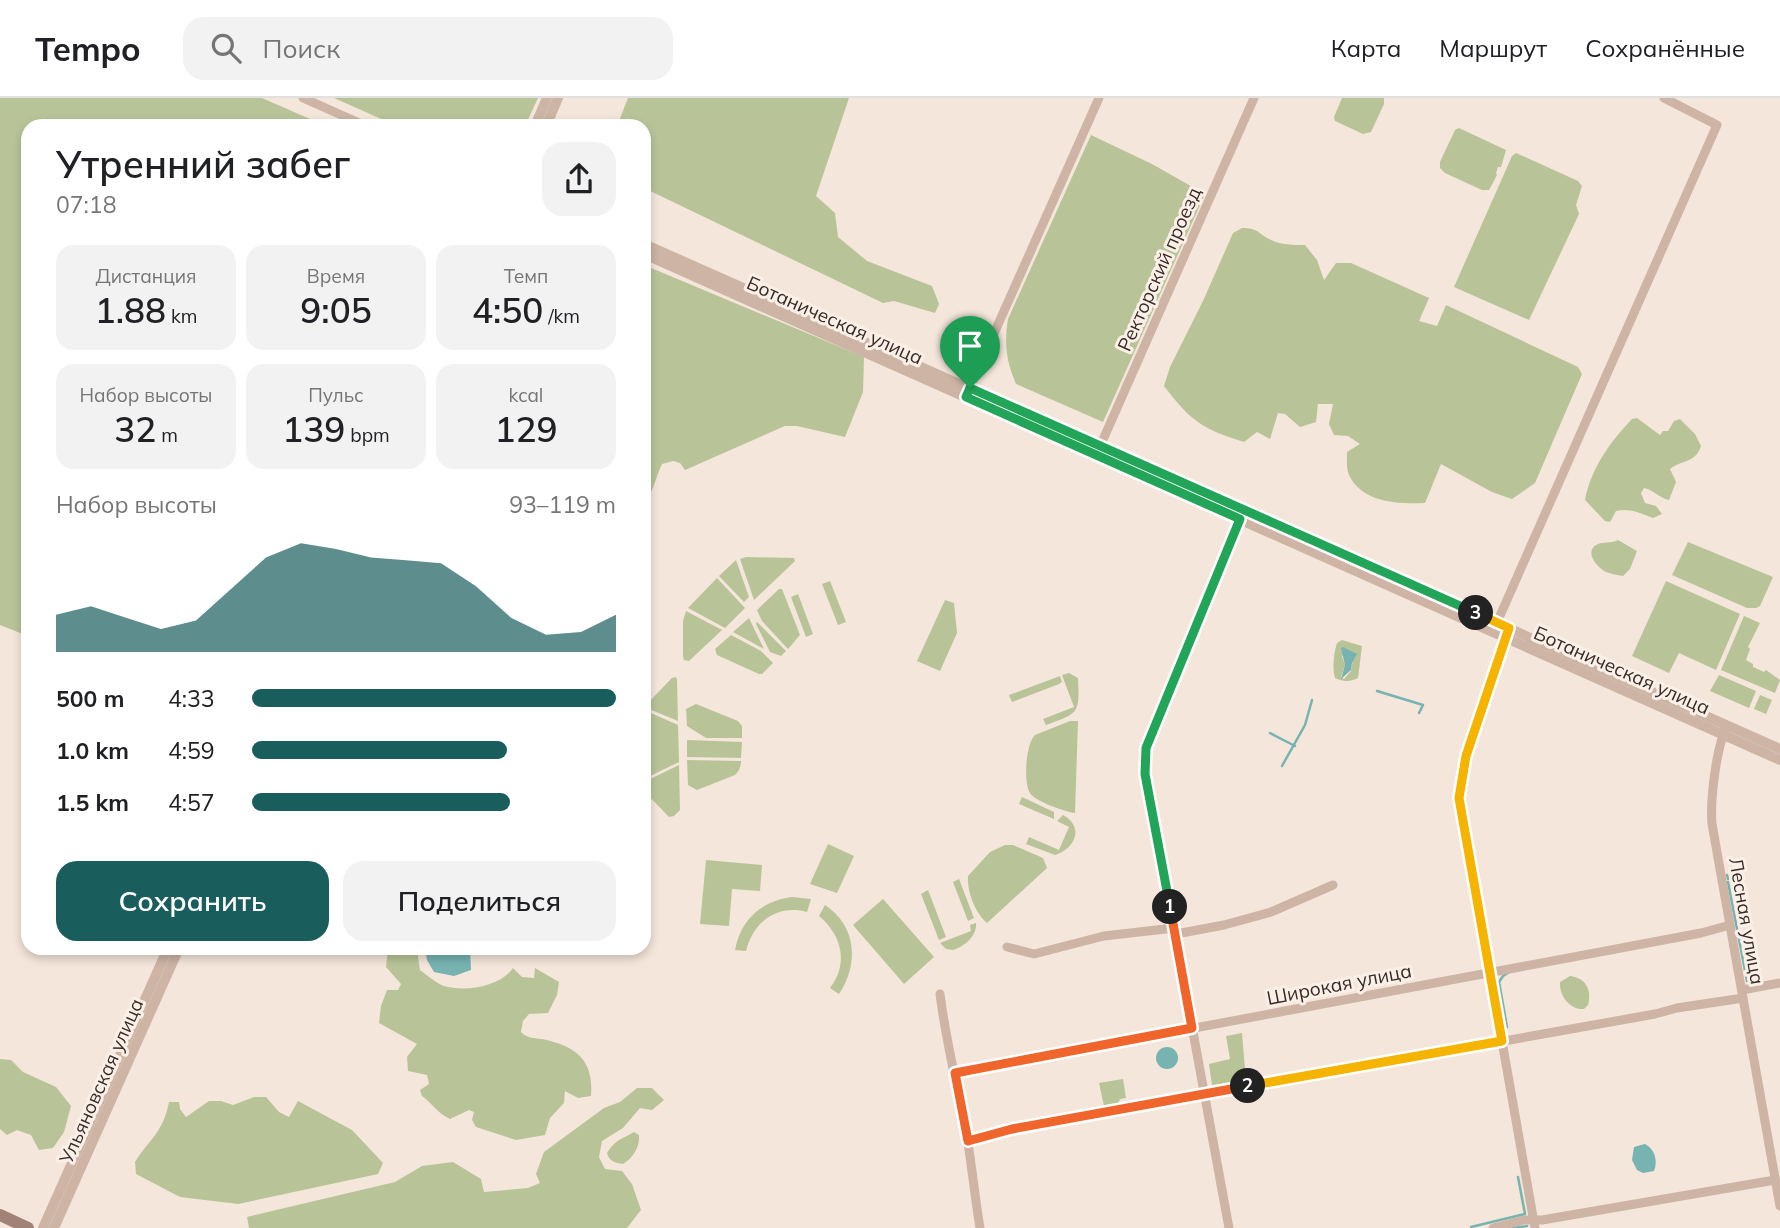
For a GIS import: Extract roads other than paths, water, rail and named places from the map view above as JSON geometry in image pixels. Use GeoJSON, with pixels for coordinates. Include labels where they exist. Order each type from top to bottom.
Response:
{"type":"FeatureCollection","features":[{"type":"Feature","properties":{"kind":"main road"},"geometry":{"type":"LineString","coordinates":[[0,1215],[28,1228]]}},
{"type":"Feature","properties":{"kind":"street"},"geometry":{"type":"LineString","coordinates":[[303,98],[350,119]]}},
{"type":"Feature","properties":{"kind":"street"},"geometry":{"type":"LineString","coordinates":[[538,119],[547,98]]}},
{"type":"Feature","properties":{"kind":"street"},"geometry":{"type":"LineString","coordinates":[[549,119],[558,98]]}},
{"type":"Feature","properties":{"kind":"street"},"geometry":{"type":"LineString","coordinates":[[968,392],[1098,98]]}},
{"type":"Feature","properties":{"kind":"street","name":"Ректорский проезд"},"geometry":{"type":"LineString","coordinates":[[1098,450],[1254,98]]}},
{"type":"Feature","properties":{"kind":"street"},"geometry":{"type":"LineString","coordinates":[[1495,627],[1717,125],[1664,98]]}},
{"type":"Feature","properties":{"kind":"street","name":"Ботаническая улица"},"geometry":{"type":"LineString","coordinates":[[651,247],[1725,730],[1780,760]]}},
{"type":"Feature","properties":{"kind":"street","name":"Ботаническая улица"},"geometry":{"type":"LineString","coordinates":[[651,257],[968,392]]}},
{"type":"Feature","properties":{"kind":"street"},"geometry":{"type":"LineString","coordinates":[[1229,1228],[1145,774],[1146,748],[1242,514]]}},
{"type":"Feature","properties":{"kind":"street"},"geometry":{"type":"LineString","coordinates":[[1508,633],[1464,763],[1459,798],[1534,1224]]}},
{"type":"Feature","properties":{"kind":"street","name":"Ботаническая улица"},"geometry":{"type":"LineString","coordinates":[[1725,730],[1780,749]]}},
{"type":"Feature","properties":{"kind":"street","name":"Лесная улица"},"geometry":{"type":"LineString","coordinates":[[1725,730],[1712,792],[1711,814],[1780,1206]]}},
{"type":"Feature","properties":{"kind":"street"},"geometry":{"type":"LineString","coordinates":[[1007,947],[1034,954],[1104,936],[1224,925],[1271,912],[1333,885]]}},
{"type":"Feature","properties":{"kind":"street","name":"Широкая улица"},"geometry":{"type":"LineString","coordinates":[[955,1073],[1701,933],[1730,925]]}},
{"type":"Feature","properties":{"kind":"street","name":"Ульяновская улица"},"geometry":{"type":"LineString","coordinates":[[43,1228],[165,955]]}},
{"type":"Feature","properties":{"kind":"street","name":"Ульяновская улица"},"geometry":{"type":"LineString","coordinates":[[54,1228],[176,955]]}},
{"type":"Feature","properties":{"kind":"street"},"geometry":{"type":"LineString","coordinates":[[968,1141],[1012,1129],[1655,1014],[1780,983]]}},
{"type":"Feature","properties":{"kind":"street"},"geometry":{"type":"LineString","coordinates":[[940,994],[946,1044],[955,1073],[968,1141],[980,1228]]}},
{"type":"Feature","properties":{"kind":"street"},"geometry":{"type":"LineString","coordinates":[[1493,1228],[1524,1220],[1534,1224],[1775,1180]]}},
{"type":"Feature","properties":{"kind":"water"},"geometry":{"type":"Polygon","coordinates":[[[1343,647],[1357,654],[1351,670],[1341,679],[1345,665],[1343,647]]]}},
{"type":"Feature","properties":{"kind":"water"},"geometry":{"type":"Polygon","coordinates":[[[426,955],[470,955],[471,970],[454,976],[434,972],[426,955]]]}},
{"type":"Feature","properties":{"kind":"water"},"geometry":{"type":"Polygon","coordinates":[[[1167,1047],[1175,1050],[1178,1058],[1175,1066],[1167,1069],[1159,1066],[1156,1058],[1159,1050],[1167,1047]]]}},
{"type":"Feature","properties":{"kind":"water"},"geometry":{"type":"Polygon","coordinates":[[[1645,1144],[1653,1152],[1656,1163],[1654,1171],[1643,1173],[1637,1170],[1632,1160],[1634,1147],[1645,1144]]]}},
{"type":"Feature","properties":{"kind":"waterway"},"geometry":{"type":"LineString","coordinates":[[1377,691],[1423,705],[1419,713]]}},
{"type":"Feature","properties":{"kind":"waterway"},"geometry":{"type":"LineString","coordinates":[[1282,766],[1305,725],[1312,700]]}},
{"type":"Feature","properties":{"kind":"waterway"},"geometry":{"type":"LineString","coordinates":[[1270,733],[1295,746]]}},
{"type":"Feature","properties":{"kind":"waterway"},"geometry":{"type":"LineString","coordinates":[[1727,875],[1728,879]]}},
{"type":"Feature","properties":{"kind":"waterway"},"geometry":{"type":"LineString","coordinates":[[1728,882],[1747,981]]}},
{"type":"Feature","properties":{"kind":"waterway"},"geometry":{"type":"LineString","coordinates":[[1507,1027],[1499,982],[1508,973]]}},
{"type":"Feature","properties":{"kind":"waterway"},"geometry":{"type":"LineString","coordinates":[[1471,1227],[1525,1214],[1518,1177]]}},
{"type":"Feature","properties":{"kind":"waterway"},"geometry":{"type":"LineString","coordinates":[[1513,1228],[1527,1226]]}}]}
